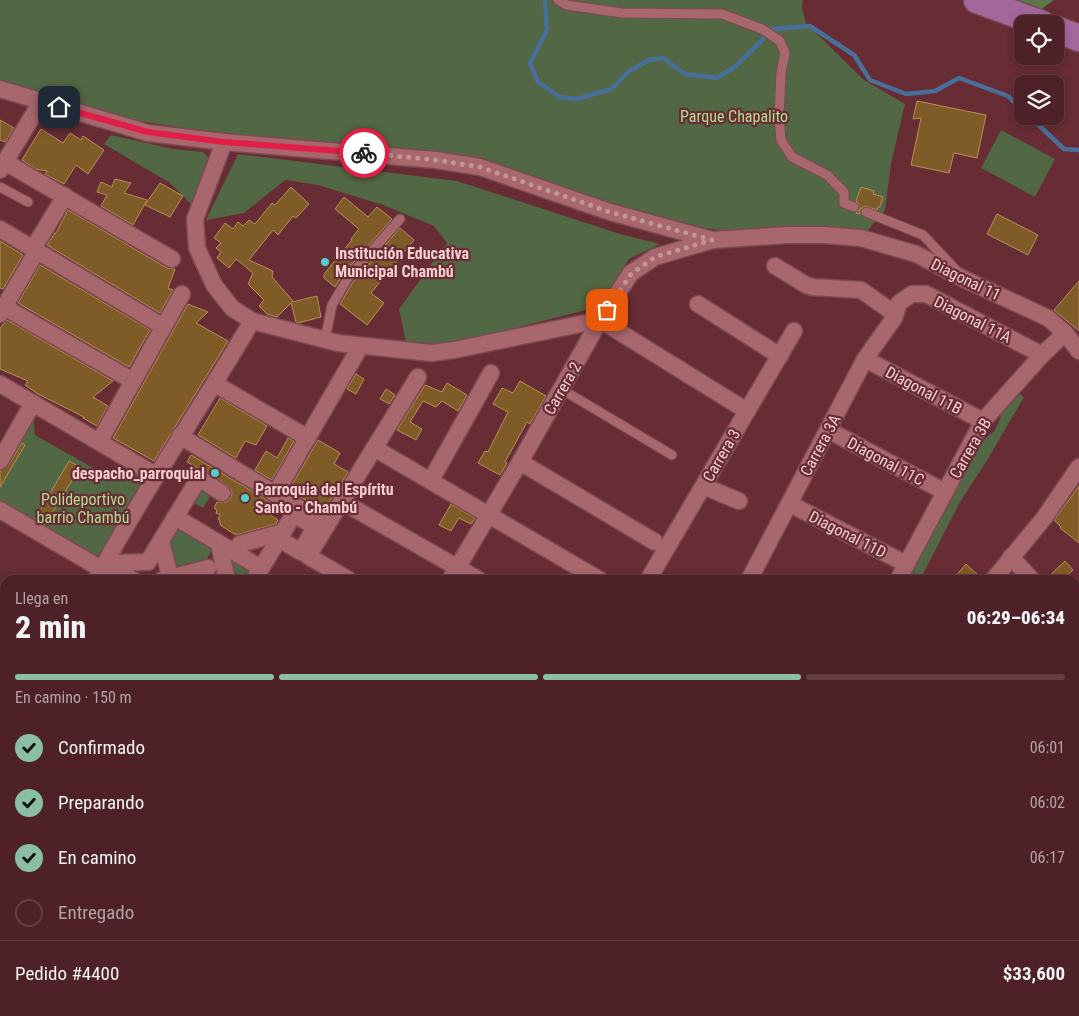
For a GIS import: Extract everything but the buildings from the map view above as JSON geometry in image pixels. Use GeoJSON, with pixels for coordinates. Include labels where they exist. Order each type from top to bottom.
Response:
{"type":"FeatureCollection","features":[{"type":"Feature","properties":{"kind":"main road"},"geometry":{"type":"LineString","coordinates":[[977,0],[1018,15]]}},
{"type":"Feature","properties":{"kind":"main road"},"geometry":{"type":"LineString","coordinates":[[1064,32],[1079,38]]}},
{"type":"Feature","properties":{"kind":"street"},"geometry":{"type":"LineString","coordinates":[[0,89],[148,132],[224,142],[436,160],[480,167],[610,212],[712,240]]}},
{"type":"Feature","properties":{"kind":"street"},"geometry":{"type":"LineString","coordinates":[[41,102],[2,166],[65,196],[172,259]]}},
{"type":"Feature","properties":{"kind":"street"},"geometry":{"type":"LineString","coordinates":[[224,142],[195,219],[197,248],[214,285],[232,308],[252,321],[360,347],[431,353],[600,320],[747,412]]}},
{"type":"Feature","properties":{"kind":"street"},"geometry":{"type":"LineString","coordinates":[[65,196],[2,310],[133,381]]}},
{"type":"Feature","properties":{"kind":"street"},"geometry":{"type":"LineString","coordinates":[[0,229],[164,327]]}},
{"type":"Feature","properties":{"kind":"street","name":"Diagonal 11"},"geometry":{"type":"LineString","coordinates":[[712,240],[787,235],[825,235],[861,238],[916,254],[966,280],[1048,318],[1073,343]]}},
{"type":"Feature","properties":{"kind":"street","name":"Carrera 2"},"geometry":{"type":"LineString","coordinates":[[453,574],[520,462],[600,320],[631,274],[655,257],[712,240]]}},
{"type":"Feature","properties":{"kind":"street"},"geometry":{"type":"LineString","coordinates":[[775,266],[806,285],[813,287],[861,290],[895,314]]}},
{"type":"Feature","properties":{"kind":"street"},"geometry":{"type":"LineString","coordinates":[[99,442],[182,294]]}},
{"type":"Feature","properties":{"kind":"street","name":"Diagonal 11A"},"geometry":{"type":"LineString","coordinates":[[895,314],[899,303],[912,294],[926,294],[1042,355]]}},
{"type":"Feature","properties":{"kind":"street"},"geometry":{"type":"LineString","coordinates":[[698,304],[780,356]]}},
{"type":"Feature","properties":{"kind":"street","name":"Carrera 3A"},"geometry":{"type":"LineString","coordinates":[[757,575],[790,504],[828,430],[865,360],[895,314]]}},
{"type":"Feature","properties":{"kind":"street"},"geometry":{"type":"LineString","coordinates":[[0,510],[99,574],[180,436],[215,384],[252,321]]}},
{"type":"Feature","properties":{"kind":"street","name":"Carrera 3"},"geometry":{"type":"LineString","coordinates":[[651,575],[794,331]]}},
{"type":"Feature","properties":{"kind":"street","name":"Carrera 3B"},"geometry":{"type":"LineString","coordinates":[[900,575],[983,421],[1042,355],[1073,343]]}},
{"type":"Feature","properties":{"kind":"street"},"geometry":{"type":"LineString","coordinates":[[275,494],[360,347]]}},
{"type":"Feature","properties":{"kind":"street","name":"Diagonal 11B"},"geometry":{"type":"LineString","coordinates":[[865,360],[983,421]]}},
{"type":"Feature","properties":{"kind":"street"},"geometry":{"type":"LineString","coordinates":[[431,480],[491,373]]}},
{"type":"Feature","properties":{"kind":"street"},"geometry":{"type":"LineString","coordinates":[[340,575],[308,556],[418,377]]}},
{"type":"Feature","properties":{"kind":"street"},"geometry":{"type":"LineString","coordinates":[[0,384],[157,476]]}},
{"type":"Feature","properties":{"kind":"street"},"geometry":{"type":"LineString","coordinates":[[215,384],[308,438]]}},
{"type":"Feature","properties":{"kind":"street"},"geometry":{"type":"LineString","coordinates":[[0,459],[33,404]]}},
{"type":"Feature","properties":{"kind":"street","name":"Diagonal 11C"},"geometry":{"type":"LineString","coordinates":[[828,430],[945,492]]}},
{"type":"Feature","properties":{"kind":"street"},"geometry":{"type":"LineString","coordinates":[[180,436],[327,525]]}},
{"type":"Feature","properties":{"kind":"street"},"geometry":{"type":"LineString","coordinates":[[374,448],[592,575]]}},
{"type":"Feature","properties":{"kind":"street"},"geometry":{"type":"LineString","coordinates":[[520,462],[655,542]]}},
{"type":"Feature","properties":{"kind":"street"},"geometry":{"type":"LineString","coordinates":[[997,575],[1044,518],[1079,467]]}},
{"type":"Feature","properties":{"kind":"street"},"geometry":{"type":"LineString","coordinates":[[125,575],[112,565],[115,562],[148,562],[199,478],[222,492]]}},
{"type":"Feature","properties":{"kind":"street"},"geometry":{"type":"LineString","coordinates":[[708,488],[739,501]]}},
{"type":"Feature","properties":{"kind":"street"},"geometry":{"type":"LineString","coordinates":[[342,501],[453,574]]}},
{"type":"Feature","properties":{"kind":"street","name":"Diagonal 11D"},"geometry":{"type":"LineString","coordinates":[[790,504],[906,564]]}},
{"type":"Feature","properties":{"kind":"street"},"geometry":{"type":"LineString","coordinates":[[175,517],[221,547],[261,569]]}},
{"type":"Feature","properties":{"kind":"street"},"geometry":{"type":"LineString","coordinates":[[240,544],[262,538],[281,536],[261,569]]}},
{"type":"Feature","properties":{"kind":"street"},"geometry":{"type":"LineString","coordinates":[[261,569],[262,538]]}},
{"type":"Feature","properties":{"kind":"street"},"geometry":{"type":"LineString","coordinates":[[161,541],[167,575]]}},
{"type":"Feature","properties":{"kind":"street"},"geometry":{"type":"LineString","coordinates":[[204,574],[221,547]]}},
{"type":"Feature","properties":{"kind":"street"},"geometry":{"type":"LineString","coordinates":[[221,547],[226,575]]}},
{"type":"Feature","properties":{"kind":"street"},"geometry":{"type":"LineString","coordinates":[[1010,557],[1027,575]]}},
{"type":"Feature","properties":{"kind":"lane"},"geometry":{"type":"LineString","coordinates":[[558,0],[567,5],[622,13],[722,14],[762,29],[780,41],[785,53],[781,73],[779,116],[781,140],[792,157],[827,175],[839,186],[844,192],[844,203],[854,207]]}},
{"type":"Feature","properties":{"kind":"lane"},"geometry":{"type":"LineString","coordinates":[[0,187],[28,202]]}},
{"type":"Feature","properties":{"kind":"lane"},"geometry":{"type":"LineString","coordinates":[[866,212],[923,235],[966,280]]}},
{"type":"Feature","properties":{"kind":"lane"},"geometry":{"type":"LineString","coordinates":[[325,340],[332,305],[348,278],[400,219]]}},
{"type":"Feature","properties":{"kind":"lane"},"geometry":{"type":"LineString","coordinates":[[561,390],[672,455]]}},
{"type":"Feature","properties":{"kind":"green space","name":"Parque Chapalito"},"geometry":{"type":"Polygon","coordinates":[[[0,0],[803,0],[802,8],[806,23],[864,80],[905,104],[891,164],[885,210],[864,235],[737,232],[679,225],[514,180],[108,116],[0,86],[0,0]]]}},
{"type":"Feature","properties":{"kind":"green space"},"geometry":{"type":"Polygon","coordinates":[[[1000,0],[1054,0],[1039,11],[1000,0]]]}},
{"type":"Feature","properties":{"kind":"green space"},"geometry":{"type":"Polygon","coordinates":[[[1001,130],[1055,159],[1035,197],[981,168],[1001,130]]]}},
{"type":"Feature","properties":{"kind":"green space"},"geometry":{"type":"Polygon","coordinates":[[[111,135],[173,149],[203,152],[211,160],[191,204],[170,183],[104,144],[111,135]]]}},
{"type":"Feature","properties":{"kind":"green space"},"geometry":{"type":"Polygon","coordinates":[[[238,154],[457,181],[620,234],[660,244],[629,259],[598,307],[451,344],[406,342],[399,309],[447,243],[434,226],[383,205],[318,185],[285,180],[244,213],[206,220],[238,154]]]}},
{"type":"Feature","properties":{"kind":"green space"},"geometry":{"type":"Polygon","coordinates":[[[1018,393],[1024,397],[960,502],[923,575],[908,575],[976,447],[995,430],[1006,404],[1018,393]]]}},
{"type":"Feature","properties":{"kind":"green space","name":"Polideportivo barrio Chambú"},"geometry":{"type":"Polygon","coordinates":[[[33,409],[35,435],[111,478],[132,465],[152,476],[100,565],[0,507],[0,467],[33,409]]]}},
{"type":"Feature","properties":{"kind":"green space"},"geometry":{"type":"Polygon","coordinates":[[[200,482],[214,490],[203,508],[189,500],[200,482]]]}},
{"type":"Feature","properties":{"kind":"green space"},"geometry":{"type":"Polygon","coordinates":[[[181,524],[215,545],[202,567],[172,575],[166,550],[181,524]]]}},
{"type":"Feature","properties":{"kind":"green space"},"geometry":{"type":"Polygon","coordinates":[[[225,551],[257,570],[254,575],[230,575],[225,551]]]}},
{"type":"Feature","properties":{"kind":"waterway"},"geometry":{"type":"LineString","coordinates":[[545,1],[547,30],[530,63],[538,82],[560,97],[577,99],[612,89],[629,71],[649,60],[663,58],[685,74],[717,78],[736,66],[763,39]]}},
{"type":"Feature","properties":{"kind":"waterway"},"geometry":{"type":"LineString","coordinates":[[772,29],[810,26],[854,55],[870,80],[906,94],[935,91],[959,78],[1008,96],[1014,102]]}},
{"type":"Feature","properties":{"kind":"waterway"},"geometry":{"type":"LineString","coordinates":[[1039,125],[1064,149],[1079,150]]}},
{"type":"Feature","properties":{"kind":"way so far"},"geometry":{"type":"LineString","coordinates":[[364,153],[436,160],[480,167],[610,212],[712,240],[655,257],[631,274],[607,310]]}},
{"type":"Feature","properties":{"kind":"place","name":"Institución Educativa Municipal Chambú"},"geometry":{"type":"Point","coordinates":[325,262]}},
{"type":"Feature","properties":{"kind":"place","name":"despacho_parroquial"},"geometry":{"type":"Point","coordinates":[215,473]}},
{"type":"Feature","properties":{"kind":"place","name":"Parroquia del Espíritu Santo - Chambú"},"geometry":{"type":"Point","coordinates":[245,498]}},
{"type":"Feature","properties":{"kind":"route"},"geometry":{"type":"LineString","coordinates":[[59,107],[148,132],[224,142],[364,153]]}}]}
